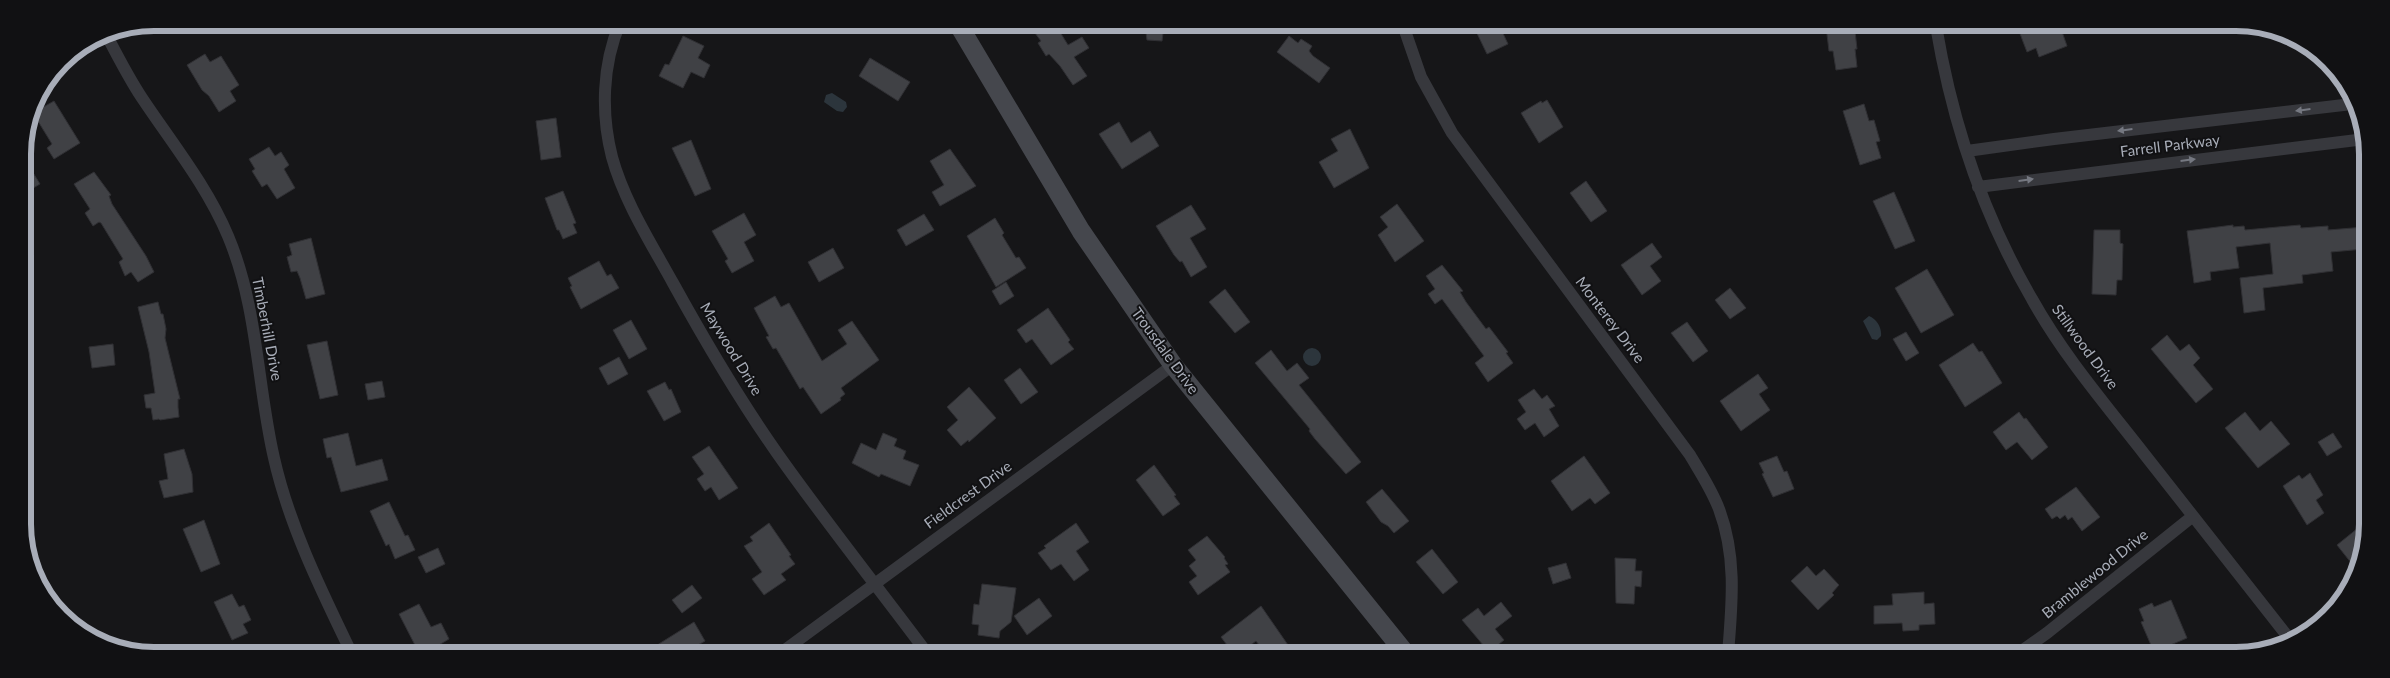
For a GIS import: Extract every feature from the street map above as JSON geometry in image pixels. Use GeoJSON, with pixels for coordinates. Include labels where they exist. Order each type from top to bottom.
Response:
{"type":"FeatureCollection","features":[{"type":"Feature","properties":{"kind":"street","name":"Monterey Drive"},"geometry":{"type":"LineString","coordinates":[[1406,31],[1421,77],[1452,133],[1679,439],[1710,489],[1719,510],[1730,554],[1733,583],[1729,646]]}},
{"type":"Feature","properties":{"kind":"street","name":"Stillwood Drive"},"geometry":{"type":"LineString","coordinates":[[1937,31],[1949,88],[1978,186],[2009,256],[2048,326],[2091,386],[2287,635]]}},
{"type":"Feature","properties":{"kind":"street","name":"Maywood Drive"},"geometry":{"type":"LineString","coordinates":[[618,32],[606,74],[606,115],[613,158],[629,200],[684,302],[735,390],[778,454],[921,647]]}},
{"type":"Feature","properties":{"kind":"street","name":"Trousdale Drive"},"geometry":{"type":"LineString","coordinates":[[963,32],[1081,231],[1173,365],[1400,646]]}},
{"type":"Feature","properties":{"kind":"street","name":"Timberhill Drive"},"geometry":{"type":"LineString","coordinates":[[109,40],[131,81],[194,174],[228,236],[243,283],[254,333],[268,427],[277,470],[312,566],[349,647]]}},
{"type":"Feature","properties":{"kind":"street"},"geometry":{"type":"LineString","coordinates":[[1967,151],[2348,104]]}},
{"type":"Feature","properties":{"kind":"street","name":"Farrell Parkway"},"geometry":{"type":"LineString","coordinates":[[1978,186],[2358,140]]}},
{"type":"Feature","properties":{"kind":"street","name":"Fieldcrest Drive"},"geometry":{"type":"LineString","coordinates":[[789,647],[1173,365]]}},
{"type":"Feature","properties":{"kind":"street","name":"Bramblewood Drive"},"geometry":{"type":"LineString","coordinates":[[2029,646],[2193,516]]}},
{"type":"Feature","properties":{"kind":"shaded area"},"geometry":{"type":"Polygon","coordinates":[[[832,93],[846,102],[847,107],[843,112],[837,111],[824,102],[826,95],[832,93]]]}},
{"type":"Feature","properties":{"kind":"shaded area"},"geometry":{"type":"Polygon","coordinates":[[[1869,316],[1880,327],[1881,336],[1877,340],[1872,339],[1863,321],[1869,316]]]}},
{"type":"Feature","properties":{"kind":"shaded area"},"geometry":{"type":"Polygon","coordinates":[[[1308,348],[1316,348],[1321,353],[1319,364],[1308,366],[1303,361],[1303,353],[1308,348]]]}},
{"type":"Feature","properties":{"kind":"building"},"geometry":{"type":"Polygon","coordinates":[[[1476,31],[1502,31],[1508,44],[1487,54],[1476,31]]]}},
{"type":"Feature","properties":{"kind":"building"},"geometry":{"type":"Polygon","coordinates":[[[1827,31],[1855,31],[1857,67],[1836,70],[1833,51],[1829,51],[1827,31]]]}},
{"type":"Feature","properties":{"kind":"building"},"geometry":{"type":"Polygon","coordinates":[[[2019,31],[2062,31],[2067,46],[2039,57],[2036,48],[2027,52],[2019,31]]]}},
{"type":"Feature","properties":{"kind":"building"},"geometry":{"type":"Polygon","coordinates":[[[1060,32],[1068,45],[1082,37],[1089,48],[1074,57],[1087,76],[1073,85],[1049,54],[1046,56],[1038,43],[1041,41],[1035,33],[1060,32]]]}},
{"type":"Feature","properties":{"kind":"building"},"geometry":{"type":"Polygon","coordinates":[[[1146,32],[1163,32],[1162,41],[1147,40],[1146,32]]]}},
{"type":"Feature","properties":{"kind":"building"},"geometry":{"type":"Polygon","coordinates":[[[683,36],[704,46],[698,58],[710,65],[704,78],[691,72],[683,88],[659,76],[665,64],[669,65],[683,36]]]}},
{"type":"Feature","properties":{"kind":"building"},"geometry":{"type":"Polygon","coordinates":[[[1289,36],[1298,43],[1301,39],[1312,46],[1309,51],[1313,56],[1330,68],[1319,83],[1277,52],[1289,36]]]}},
{"type":"Feature","properties":{"kind":"building"},"geometry":{"type":"Polygon","coordinates":[[[205,54],[210,62],[221,56],[239,85],[230,91],[236,101],[219,112],[209,96],[202,90],[187,65],[205,54]]]}},
{"type":"Feature","properties":{"kind":"building"},"geometry":{"type":"Polygon","coordinates":[[[870,58],[910,82],[898,101],[859,76],[870,58]]]}},
{"type":"Feature","properties":{"kind":"building"},"geometry":{"type":"Polygon","coordinates":[[[1547,100],[1563,127],[1539,143],[1521,113],[1541,101],[1542,103],[1547,100]]]}},
{"type":"Feature","properties":{"kind":"building"},"geometry":{"type":"Polygon","coordinates":[[[54,101],[80,143],[54,159],[47,148],[52,144],[36,119],[40,109],[54,101]]]}},
{"type":"Feature","properties":{"kind":"building"},"geometry":{"type":"Polygon","coordinates":[[[1864,104],[1869,121],[1874,120],[1880,141],[1876,142],[1881,158],[1860,165],[1843,111],[1864,104]]]}},
{"type":"Feature","properties":{"kind":"building"},"geometry":{"type":"Polygon","coordinates":[[[556,118],[561,157],[541,160],[536,121],[556,118]]]}},
{"type":"Feature","properties":{"kind":"building"},"geometry":{"type":"Polygon","coordinates":[[[1119,122],[1131,143],[1150,131],[1159,146],[1122,169],[1099,134],[1119,122]]]}},
{"type":"Feature","properties":{"kind":"building"},"geometry":{"type":"Polygon","coordinates":[[[1350,129],[1369,168],[1334,188],[1319,162],[1338,151],[1331,139],[1350,129]]]}},
{"type":"Feature","properties":{"kind":"building"},"geometry":{"type":"Polygon","coordinates":[[[691,140],[711,189],[695,196],[672,148],[691,140]]]}},
{"type":"Feature","properties":{"kind":"building"},"geometry":{"type":"Polygon","coordinates":[[[269,147],[275,156],[281,152],[289,165],[284,169],[295,188],[277,199],[267,184],[262,187],[252,171],[255,169],[249,159],[269,147]]]}},
{"type":"Feature","properties":{"kind":"building"},"geometry":{"type":"Polygon","coordinates":[[[950,149],[976,186],[940,206],[932,192],[944,185],[930,161],[950,149]]]}},
{"type":"Feature","properties":{"kind":"building"},"geometry":{"type":"Polygon","coordinates":[[[32,171],[40,184],[32,189],[32,171]]]}},
{"type":"Feature","properties":{"kind":"building"},"geometry":{"type":"Polygon","coordinates":[[[94,172],[111,195],[109,196],[112,204],[146,256],[154,272],[138,282],[131,272],[125,276],[119,262],[123,259],[101,223],[99,222],[93,226],[85,213],[90,209],[74,184],[94,172]]]}},
{"type":"Feature","properties":{"kind":"building"},"geometry":{"type":"Polygon","coordinates":[[[1586,181],[1607,211],[1591,222],[1570,193],[1586,181]]]}},
{"type":"Feature","properties":{"kind":"building"},"geometry":{"type":"Polygon","coordinates":[[[563,191],[576,223],[573,224],[577,233],[563,239],[559,230],[557,230],[545,198],[563,191]]]}},
{"type":"Feature","properties":{"kind":"building"},"geometry":{"type":"Polygon","coordinates":[[[1894,192],[1915,241],[1895,249],[1873,201],[1894,192]]]}},
{"type":"Feature","properties":{"kind":"building"},"geometry":{"type":"Polygon","coordinates":[[[1397,204],[1424,241],[1395,262],[1378,235],[1388,227],[1380,217],[1397,204]]]}},
{"type":"Feature","properties":{"kind":"building"},"geometry":{"type":"Polygon","coordinates":[[[1191,205],[1206,229],[1190,238],[1207,267],[1191,277],[1182,261],[1180,262],[1174,255],[1156,226],[1191,205]]]}},
{"type":"Feature","properties":{"kind":"building"},"geometry":{"type":"Polygon","coordinates":[[[744,213],[756,235],[744,242],[754,261],[732,273],[725,261],[728,259],[712,231],[744,213]]]}},
{"type":"Feature","properties":{"kind":"building"},"geometry":{"type":"Polygon","coordinates":[[[924,214],[934,230],[906,246],[897,230],[924,214]]]}},
{"type":"Feature","properties":{"kind":"building"},"geometry":{"type":"Polygon","coordinates":[[[995,218],[1004,233],[1002,235],[1016,258],[1019,257],[1026,268],[996,287],[967,236],[995,218]]]}},
{"type":"Feature","properties":{"kind":"building"},"geometry":{"type":"Polygon","coordinates":[[[2233,225],[2233,227],[2244,226],[2245,230],[2300,225],[2301,228],[2328,226],[2328,230],[2359,227],[2359,249],[2331,252],[2333,271],[2302,275],[2303,283],[2263,288],[2265,310],[2244,313],[2240,278],[2273,274],[2270,243],[2236,247],[2239,268],[2210,272],[2211,280],[2194,283],[2187,231],[2233,225]]]}},
{"type":"Feature","properties":{"kind":"building"},"geometry":{"type":"Polygon","coordinates":[[[2094,230],[2120,230],[2120,243],[2123,244],[2122,280],[2117,280],[2116,295],[2092,294],[2094,230]]]}},
{"type":"Feature","properties":{"kind":"building"},"geometry":{"type":"Polygon","coordinates":[[[311,238],[325,294],[306,299],[297,271],[291,272],[287,257],[292,255],[289,244],[311,238]]]}},
{"type":"Feature","properties":{"kind":"building"},"geometry":{"type":"Polygon","coordinates":[[[1652,243],[1662,257],[1650,266],[1661,281],[1642,295],[1621,265],[1652,243]]]}},
{"type":"Feature","properties":{"kind":"building"},"geometry":{"type":"Polygon","coordinates":[[[833,248],[844,268],[819,282],[808,262],[833,248]]]}},
{"type":"Feature","properties":{"kind":"building"},"geometry":{"type":"Polygon","coordinates":[[[599,261],[607,276],[611,274],[619,288],[581,309],[570,287],[572,286],[568,278],[599,261]]]}},
{"type":"Feature","properties":{"kind":"building"},"geometry":{"type":"Polygon","coordinates":[[[1442,265],[1463,291],[1460,292],[1486,329],[1489,327],[1508,352],[1506,353],[1513,363],[1488,382],[1475,363],[1484,356],[1442,299],[1435,304],[1428,294],[1435,289],[1426,276],[1442,265]]]}},
{"type":"Feature","properties":{"kind":"building"},"geometry":{"type":"Polygon","coordinates":[[[1927,269],[1954,315],[1921,333],[1895,288],[1927,269]]]}},
{"type":"Feature","properties":{"kind":"building"},"geometry":{"type":"Polygon","coordinates":[[[1006,282],[1014,296],[1000,305],[992,291],[1006,282]]]}},
{"type":"Feature","properties":{"kind":"building"},"geometry":{"type":"Polygon","coordinates":[[[1730,288],[1746,308],[1730,319],[1715,300],[1730,288]]]}},
{"type":"Feature","properties":{"kind":"building"},"geometry":{"type":"Polygon","coordinates":[[[1225,289],[1250,322],[1235,333],[1209,302],[1225,289]]]}},
{"type":"Feature","properties":{"kind":"building"},"geometry":{"type":"Polygon","coordinates":[[[775,296],[781,307],[789,303],[822,361],[847,344],[838,330],[852,321],[879,360],[841,388],[845,394],[840,398],[841,400],[821,414],[803,387],[800,389],[776,348],[773,349],[766,337],[769,336],[754,308],[775,296]]]}},
{"type":"Feature","properties":{"kind":"building"},"geometry":{"type":"Polygon","coordinates":[[[158,302],[161,314],[163,314],[166,329],[165,338],[180,399],[178,399],[179,417],[153,420],[151,408],[146,408],[144,395],[155,393],[149,352],[138,307],[158,302]]]}},
{"type":"Feature","properties":{"kind":"building"},"geometry":{"type":"Polygon","coordinates":[[[1048,308],[1074,349],[1051,365],[1032,339],[1026,343],[1017,330],[1048,308]]]}},
{"type":"Feature","properties":{"kind":"building"},"geometry":{"type":"Polygon","coordinates":[[[631,320],[647,349],[629,359],[613,330],[631,320]]]}},
{"type":"Feature","properties":{"kind":"building"},"geometry":{"type":"Polygon","coordinates":[[[1687,322],[1708,351],[1693,362],[1671,333],[1687,322]]]}},
{"type":"Feature","properties":{"kind":"building"},"geometry":{"type":"Polygon","coordinates":[[[1906,332],[1919,353],[1906,361],[1893,339],[1906,332]]]}},
{"type":"Feature","properties":{"kind":"building"},"geometry":{"type":"Polygon","coordinates":[[[2167,335],[2180,351],[2189,344],[2200,358],[2193,365],[2213,389],[2196,403],[2151,349],[2167,335]]]}},
{"type":"Feature","properties":{"kind":"building"},"geometry":{"type":"Polygon","coordinates":[[[327,341],[338,395],[320,399],[307,345],[327,341]]]}},
{"type":"Feature","properties":{"kind":"building"},"geometry":{"type":"Polygon","coordinates":[[[1973,343],[1979,352],[1982,351],[2002,383],[1965,407],[1939,365],[1973,343]]]}},
{"type":"Feature","properties":{"kind":"building"},"geometry":{"type":"Polygon","coordinates":[[[113,344],[115,365],[92,368],[89,347],[113,344]]]}},
{"type":"Feature","properties":{"kind":"building"},"geometry":{"type":"Polygon","coordinates":[[[1271,350],[1287,371],[1297,363],[1309,378],[1299,385],[1361,462],[1346,474],[1315,439],[1309,431],[1310,429],[1255,363],[1271,350]]]}},
{"type":"Feature","properties":{"kind":"building"},"geometry":{"type":"Polygon","coordinates":[[[619,357],[628,374],[608,385],[599,368],[619,357]]]}},
{"type":"Feature","properties":{"kind":"building"},"geometry":{"type":"Polygon","coordinates":[[[1020,368],[1038,392],[1021,404],[1004,380],[1020,368]]]}},
{"type":"Feature","properties":{"kind":"building"},"geometry":{"type":"Polygon","coordinates":[[[1758,374],[1768,388],[1759,394],[1770,410],[1741,431],[1720,401],[1758,374]]]}},
{"type":"Feature","properties":{"kind":"building"},"geometry":{"type":"Polygon","coordinates":[[[382,381],[385,397],[368,400],[365,384],[382,381]]]}},
{"type":"Feature","properties":{"kind":"building"},"geometry":{"type":"Polygon","coordinates":[[[665,382],[669,390],[671,389],[681,412],[664,421],[647,391],[665,382]]]}},
{"type":"Feature","properties":{"kind":"building"},"geometry":{"type":"Polygon","coordinates":[[[969,387],[996,418],[969,442],[968,440],[961,446],[947,430],[958,420],[947,407],[969,387]]]}},
{"type":"Feature","properties":{"kind":"building"},"geometry":{"type":"Polygon","coordinates":[[[1534,389],[1542,399],[1547,395],[1555,406],[1549,409],[1559,426],[1544,437],[1535,423],[1525,430],[1517,419],[1526,412],[1518,400],[1534,389]]]}},
{"type":"Feature","properties":{"kind":"building"},"geometry":{"type":"Polygon","coordinates":[[[2019,412],[2024,419],[2026,418],[2048,447],[2032,460],[2017,442],[2006,450],[1993,432],[2019,412]]]}},
{"type":"Feature","properties":{"kind":"building"},"geometry":{"type":"Polygon","coordinates":[[[2245,412],[2260,431],[2271,421],[2290,444],[2258,468],[2225,428],[2245,412]]]}},
{"type":"Feature","properties":{"kind":"building"},"geometry":{"type":"Polygon","coordinates":[[[348,433],[356,466],[382,459],[388,480],[341,492],[331,457],[327,458],[323,439],[348,433]]]}},
{"type":"Feature","properties":{"kind":"building"},"geometry":{"type":"Polygon","coordinates":[[[883,433],[897,439],[894,446],[906,451],[903,459],[919,465],[910,486],[881,474],[879,477],[852,463],[861,443],[876,450],[883,433]]]}},
{"type":"Feature","properties":{"kind":"building"},"geometry":{"type":"Polygon","coordinates":[[[2333,433],[2342,447],[2327,456],[2318,442],[2333,433]]]}},
{"type":"Feature","properties":{"kind":"building"},"geometry":{"type":"Polygon","coordinates":[[[709,446],[738,488],[719,500],[711,487],[705,491],[697,479],[704,474],[692,457],[709,446]]]}},
{"type":"Feature","properties":{"kind":"building"},"geometry":{"type":"Polygon","coordinates":[[[184,449],[192,474],[193,492],[164,498],[159,481],[168,479],[164,454],[184,449]]]}},
{"type":"Feature","properties":{"kind":"building"},"geometry":{"type":"Polygon","coordinates":[[[1584,456],[1610,493],[1595,504],[1590,498],[1572,511],[1551,481],[1584,456]]]}},
{"type":"Feature","properties":{"kind":"building"},"geometry":{"type":"Polygon","coordinates":[[[1777,456],[1784,472],[1787,471],[1794,489],[1773,497],[1759,463],[1777,456]]]}},
{"type":"Feature","properties":{"kind":"building"},"geometry":{"type":"Polygon","coordinates":[[[1154,465],[1176,495],[1174,496],[1180,504],[1163,516],[1136,480],[1154,465]]]}},
{"type":"Feature","properties":{"kind":"building"},"geometry":{"type":"Polygon","coordinates":[[[2310,473],[2323,495],[2316,500],[2324,513],[2307,525],[2283,486],[2299,475],[2302,479],[2310,473]]]}},
{"type":"Feature","properties":{"kind":"building"},"geometry":{"type":"Polygon","coordinates":[[[2076,487],[2100,517],[2082,531],[2072,517],[2068,520],[2065,515],[2060,519],[2057,516],[2052,519],[2045,509],[2076,487]]]}},
{"type":"Feature","properties":{"kind":"building"},"geometry":{"type":"Polygon","coordinates":[[[1382,489],[1409,521],[1394,533],[1381,522],[1366,502],[1382,489]]]}},
{"type":"Feature","properties":{"kind":"building"},"geometry":{"type":"Polygon","coordinates":[[[389,502],[405,536],[408,535],[415,550],[395,559],[389,544],[386,546],[370,511],[389,502]]]}},
{"type":"Feature","properties":{"kind":"building"},"geometry":{"type":"Polygon","coordinates":[[[204,520],[220,564],[201,572],[183,529],[204,520]]]}},
{"type":"Feature","properties":{"kind":"building"},"geometry":{"type":"Polygon","coordinates":[[[769,523],[795,564],[781,574],[786,580],[764,595],[752,579],[762,572],[744,546],[753,541],[750,537],[769,523]]]}},
{"type":"Feature","properties":{"kind":"building"},"geometry":{"type":"Polygon","coordinates":[[[1076,523],[1089,542],[1076,551],[1089,570],[1074,581],[1061,564],[1051,570],[1038,553],[1046,548],[1044,546],[1076,523]]]}},
{"type":"Feature","properties":{"kind":"building"},"geometry":{"type":"Polygon","coordinates":[[[2359,527],[2355,556],[2352,564],[2337,545],[2359,527]]]}},
{"type":"Feature","properties":{"kind":"building"},"geometry":{"type":"Polygon","coordinates":[[[1207,536],[1225,557],[1228,564],[1225,565],[1230,572],[1198,595],[1189,582],[1197,576],[1189,566],[1196,560],[1188,550],[1207,536]]]}},
{"type":"Feature","properties":{"kind":"building"},"geometry":{"type":"Polygon","coordinates":[[[438,548],[445,564],[426,573],[418,557],[438,548]]]}},
{"type":"Feature","properties":{"kind":"building"},"geometry":{"type":"Polygon","coordinates":[[[1432,549],[1458,582],[1443,594],[1416,562],[1432,549]]]}},
{"type":"Feature","properties":{"kind":"building"},"geometry":{"type":"Polygon","coordinates":[[[1615,558],[1636,559],[1635,571],[1642,571],[1641,587],[1635,586],[1634,604],[1616,603],[1615,558]]]}},
{"type":"Feature","properties":{"kind":"building"},"geometry":{"type":"Polygon","coordinates":[[[1566,563],[1571,578],[1553,584],[1548,568],[1566,563]]]}},
{"type":"Feature","properties":{"kind":"building"},"geometry":{"type":"Polygon","coordinates":[[[1807,566],[1816,576],[1824,569],[1839,585],[1832,593],[1834,595],[1818,610],[1791,581],[1807,566]]]}},
{"type":"Feature","properties":{"kind":"building"},"geometry":{"type":"Polygon","coordinates":[[[982,584],[1016,588],[1011,622],[1000,631],[999,638],[978,635],[979,625],[972,624],[974,604],[979,605],[982,584]]]}},
{"type":"Feature","properties":{"kind":"building"},"geometry":{"type":"Polygon","coordinates":[[[692,585],[702,598],[682,613],[672,600],[692,585]]]}},
{"type":"Feature","properties":{"kind":"building"},"geometry":{"type":"Polygon","coordinates":[[[1924,592],[1924,604],[1934,603],[1935,624],[1919,625],[1919,630],[1903,631],[1902,623],[1874,624],[1874,606],[1893,605],[1892,594],[1924,592]]]}},
{"type":"Feature","properties":{"kind":"building"},"geometry":{"type":"Polygon","coordinates":[[[232,594],[239,607],[244,605],[251,620],[243,624],[248,633],[232,640],[214,602],[232,594]]]}},
{"type":"Feature","properties":{"kind":"building"},"geometry":{"type":"Polygon","coordinates":[[[1039,598],[1052,616],[1027,635],[1014,616],[1039,598]]]}},
{"type":"Feature","properties":{"kind":"building"},"geometry":{"type":"Polygon","coordinates":[[[2171,600],[2187,638],[2168,646],[2151,646],[2141,622],[2144,621],[2139,609],[2152,603],[2154,607],[2171,600]]]}},
{"type":"Feature","properties":{"kind":"building"},"geometry":{"type":"Polygon","coordinates":[[[1501,602],[1512,616],[1495,629],[1504,640],[1496,646],[1484,646],[1462,620],[1478,608],[1484,616],[1501,602]]]}},
{"type":"Feature","properties":{"kind":"building"},"geometry":{"type":"Polygon","coordinates":[[[419,604],[431,627],[441,623],[449,639],[436,647],[416,647],[399,614],[419,604]]]}},
{"type":"Feature","properties":{"kind":"building"},"geometry":{"type":"Polygon","coordinates":[[[1261,606],[1288,645],[1260,646],[1256,641],[1249,646],[1228,646],[1221,637],[1261,606]]]}},
{"type":"Feature","properties":{"kind":"building"},"geometry":{"type":"Polygon","coordinates":[[[694,622],[705,641],[698,645],[699,647],[654,647],[694,622]]]}}]}
